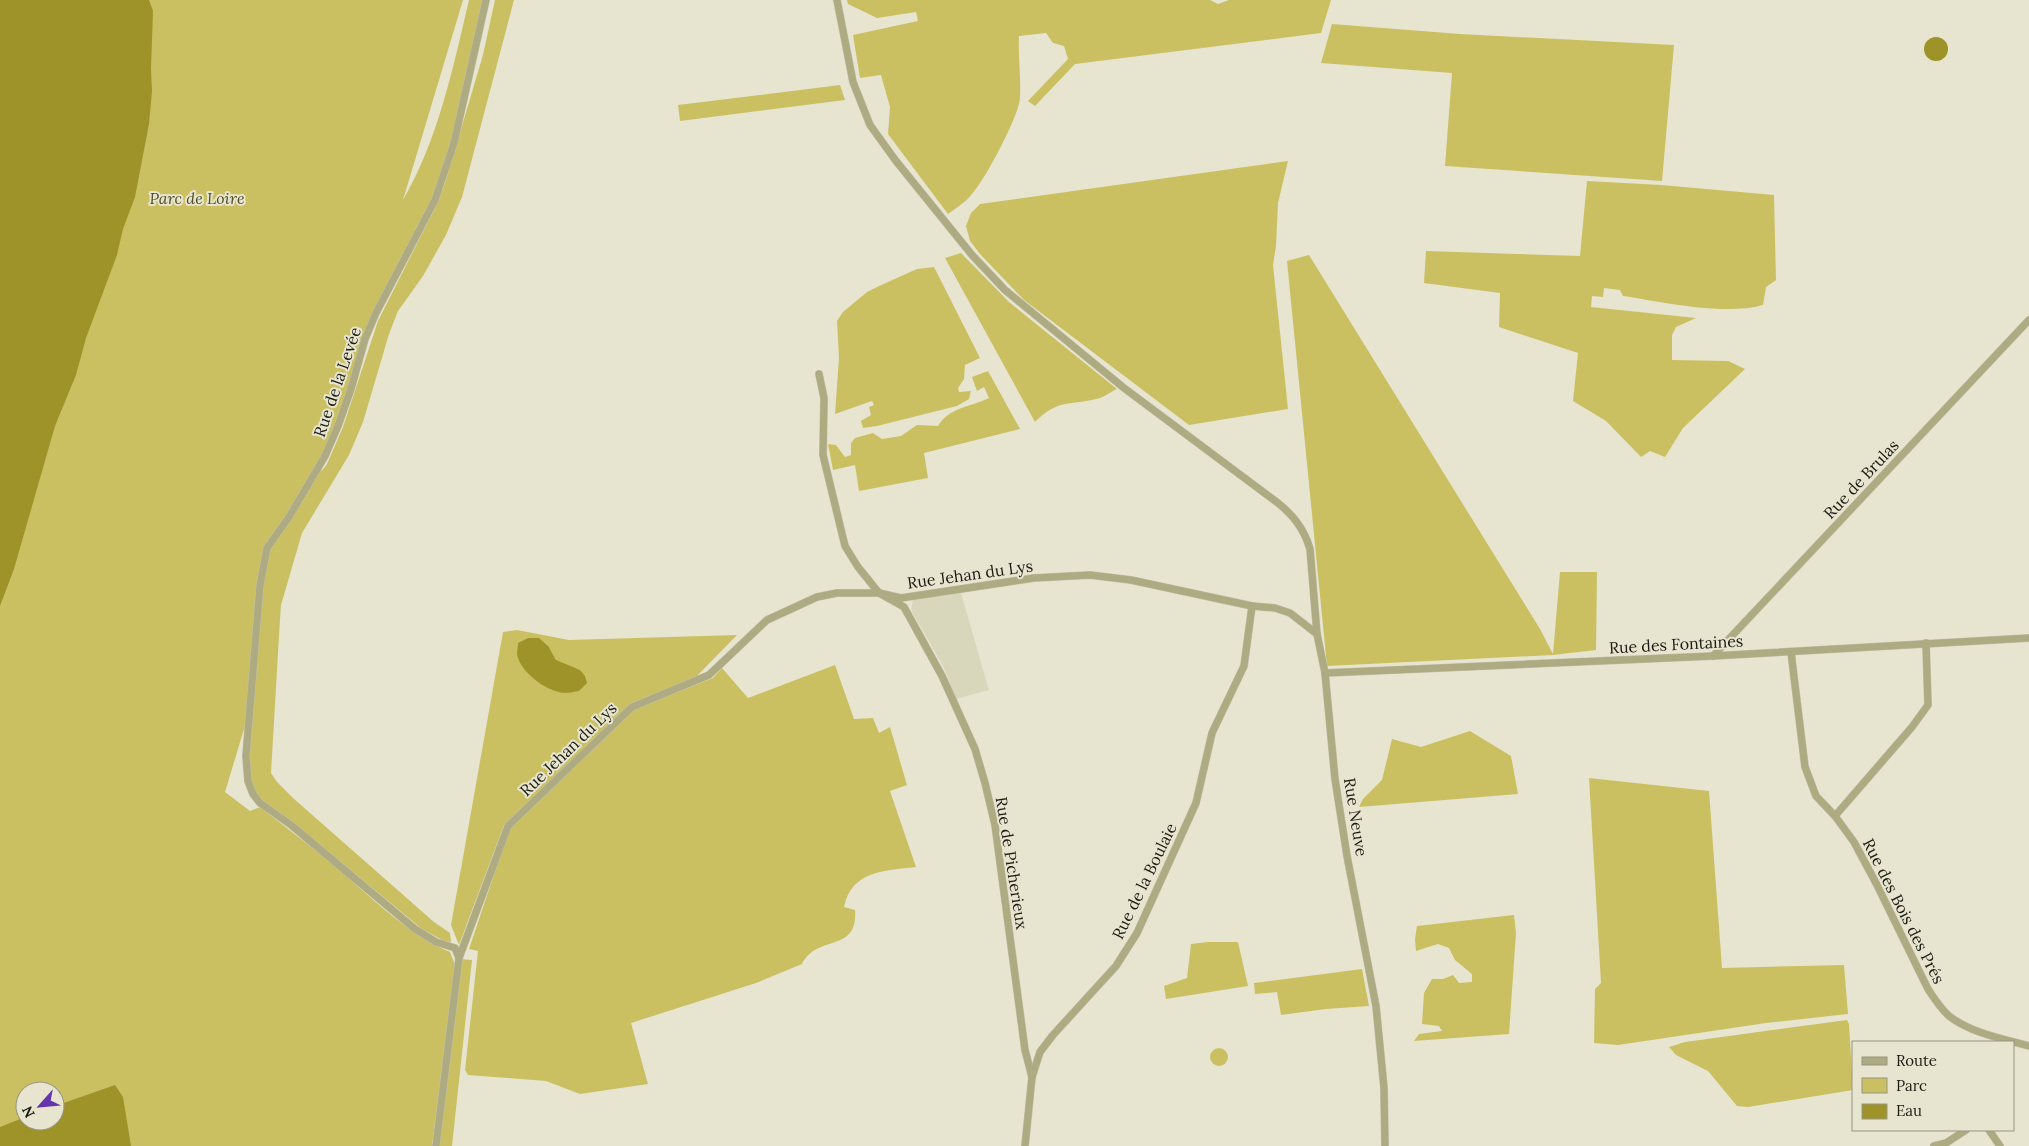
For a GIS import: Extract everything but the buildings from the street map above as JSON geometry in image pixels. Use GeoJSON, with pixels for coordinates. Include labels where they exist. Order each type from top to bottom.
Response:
{"type":"FeatureCollection","features":[{"type":"Feature","properties":{"kind":"street","name":"Rue de la Levée"},"geometry":{"type":"LineString","coordinates":[[459,958],[455,948],[436,942],[415,930],[291,825],[260,803],[253,794],[248,781],[246,756],[256,659],[260,585],[267,548],[289,517],[325,456],[352,389],[365,339],[376,313],[435,200],[454,143],[486,0]]}},
{"type":"Feature","properties":{"kind":"street","name":"Rue Neuve"},"geometry":{"type":"LineString","coordinates":[[837,0],[853,82],[870,125],[956,237],[1006,290],[1109,376],[1278,503],[1293,516],[1307,537],[1317,634],[1325,673],[1335,778],[1347,856],[1376,1006],[1384,1088],[1386,1146]]}},
{"type":"Feature","properties":{"kind":"street","name":"Rue de Brulas"},"geometry":{"type":"LineString","coordinates":[[1713,656],[2029,320]]}},
{"type":"Feature","properties":{"kind":"street"},"geometry":{"type":"LineString","coordinates":[[819,374],[824,398],[823,455],[844,546],[858,567],[880,593]]}},
{"type":"Feature","properties":{"kind":"street","name":"Rue Jehan du Lys"},"geometry":{"type":"LineString","coordinates":[[436,1146],[459,958],[508,826],[632,707],[710,675],[767,620],[818,597],[837,592],[880,593],[902,598],[1034,578],[1090,575],[1131,580],[1252,606],[1275,608],[1290,613],[1317,634]]}},
{"type":"Feature","properties":{"kind":"street","name":"Rue de Picherieux"},"geometry":{"type":"LineString","coordinates":[[880,593],[904,607],[942,676],[975,749],[995,825],[1024,1044],[1032,1077]]}},
{"type":"Feature","properties":{"kind":"street","name":"Rue de la Boulaie"},"geometry":{"type":"LineString","coordinates":[[1025,1146],[1032,1077],[1043,1048],[1116,966],[1137,933],[1196,803],[1212,734],[1244,666],[1252,606]]}},
{"type":"Feature","properties":{"kind":"street","name":"Rue des Fontaines"},"geometry":{"type":"LineString","coordinates":[[1325,673],[1713,656],[2029,638]]}},
{"type":"Feature","properties":{"kind":"street"},"geometry":{"type":"LineString","coordinates":[[1835,816],[1912,727],[1928,705],[1926,643]]}},
{"type":"Feature","properties":{"kind":"street","name":"Rue des Bois des Prés"},"geometry":{"type":"LineString","coordinates":[[1791,652],[1805,767],[1816,796],[1835,816],[1854,842],[1928,989],[1938,1005],[1950,1016],[1965,1025],[2014,1041]]}},
{"type":"Feature","properties":{"kind":"street","name":"Rue des Bois des Prés"},"geometry":{"type":"LineString","coordinates":[[2014,1041],[2029,1046]]}},
{"type":"Feature","properties":{"kind":"street"},"geometry":{"type":"LineString","coordinates":[[1024,1044],[1031,1049],[1043,1048]]}},
{"type":"Feature","properties":{"kind":"street"},"geometry":{"type":"LineString","coordinates":[[1934,1146],[1946,1144],[1965,1131]]}},
{"type":"Feature","properties":{"kind":"street"},"geometry":{"type":"LineString","coordinates":[[1990,1131],[2000,1146]]}},
{"type":"Feature","properties":{"kind":"shaded area"},"geometry":{"type":"Polygon","coordinates":[[[961,593],[989,690],[956,699],[943,666],[911,610],[913,600],[961,593]]]}},
{"type":"Feature","properties":{"kind":"green space","name":"Parc de Loire"},"geometry":{"type":"Polygon","coordinates":[[[0,0],[463,0],[403,200],[426,153],[435,128],[469,0],[484,0],[452,143],[427,212],[374,310],[321,472],[327,464],[343,427],[378,321],[436,206],[445,183],[483,55],[495,0],[514,0],[462,197],[446,235],[423,276],[398,311],[389,334],[363,422],[349,455],[302,533],[281,605],[280,619],[271,773],[293,798],[434,922],[450,933],[451,942],[444,941],[422,929],[260,797],[252,783],[249,759],[254,696],[225,792],[250,811],[260,807],[327,859],[376,903],[404,925],[450,952],[454,962],[454,974],[432,1146],[0,1146],[0,0]]]}},
{"type":"Feature","properties":{"kind":"green space"},"geometry":{"type":"Polygon","coordinates":[[[847,0],[1210,0],[1218,4],[1229,0],[1331,0],[1321,33],[1075,64],[1035,106],[1028,101],[1068,59],[1064,46],[1053,43],[1046,33],[1019,36],[1020,98],[1014,119],[1001,148],[978,187],[967,200],[948,214],[888,134],[890,107],[881,75],[860,78],[853,35],[918,21],[916,12],[877,18],[848,4],[847,0]]]}},
{"type":"Feature","properties":{"kind":"green space"},"geometry":{"type":"Polygon","coordinates":[[[1332,24],[1460,34],[1674,45],[1662,181],[1445,166],[1452,73],[1321,63],[1332,24]]]}},
{"type":"Feature","properties":{"kind":"green space"},"geometry":{"type":"Polygon","coordinates":[[[840,85],[845,100],[680,121],[678,105],[840,85]]]}},
{"type":"Feature","properties":{"kind":"green space"},"geometry":{"type":"Polygon","coordinates":[[[1288,161],[1278,203],[1273,265],[1288,409],[1189,425],[1024,300],[980,254],[970,241],[966,226],[971,213],[980,204],[1288,161]]]}},
{"type":"Feature","properties":{"kind":"green space"},"geometry":{"type":"Polygon","coordinates":[[[1587,181],[1661,185],[1774,195],[1776,280],[1766,287],[1763,305],[1730,309],[1693,307],[1623,296],[1620,290],[1604,288],[1603,297],[1592,296],[1591,307],[1696,318],[1676,327],[1672,335],[1672,360],[1728,361],[1745,369],[1683,428],[1665,457],[1650,451],[1641,457],[1606,421],[1573,401],[1578,353],[1499,327],[1500,293],[1424,283],[1426,251],[1580,256],[1587,181]]]}},
{"type":"Feature","properties":{"kind":"green space"},"geometry":{"type":"Polygon","coordinates":[[[961,253],[1009,302],[1117,389],[1099,398],[1057,406],[1035,422],[945,258],[961,253]]]}},
{"type":"Feature","properties":{"kind":"green space"},"geometry":{"type":"Polygon","coordinates":[[[1309,255],[1540,629],[1553,654],[1560,572],[1597,572],[1596,650],[1553,655],[1327,666],[1287,261],[1309,255]]]}},
{"type":"Feature","properties":{"kind":"green space"},"geometry":{"type":"Polygon","coordinates":[[[934,267],[980,358],[965,365],[964,379],[958,388],[959,392],[971,391],[969,399],[957,406],[863,428],[861,421],[871,415],[869,407],[874,405],[872,401],[835,414],[839,358],[837,321],[843,312],[867,292],[879,286],[917,269],[934,267]]]}},
{"type":"Feature","properties":{"kind":"green space"},"geometry":{"type":"Polygon","coordinates":[[[988,371],[1020,429],[924,453],[928,478],[859,491],[855,465],[833,470],[828,444],[836,445],[845,457],[851,455],[851,443],[855,438],[873,433],[882,439],[901,436],[917,425],[938,426],[954,411],[989,398],[984,387],[977,391],[972,377],[988,371]]]}},
{"type":"Feature","properties":{"kind":"green space"},"geometry":{"type":"Polygon","coordinates":[[[517,630],[569,640],[737,635],[696,677],[632,704],[504,825],[459,945],[451,925],[503,632],[517,630]],[[549,647],[522,667],[556,660],[549,647]]]}},
{"type":"Feature","properties":{"kind":"green space"},"geometry":{"type":"Polygon","coordinates":[[[835,665],[854,719],[873,718],[879,733],[890,727],[907,785],[890,791],[916,867],[881,872],[862,879],[848,895],[844,907],[855,910],[854,924],[850,933],[844,938],[817,949],[802,964],[756,983],[631,1023],[648,1084],[580,1094],[546,1081],[468,1075],[465,1070],[478,951],[469,949],[509,830],[627,714],[635,709],[713,678],[722,668],[748,698],[835,665]]]}},
{"type":"Feature","properties":{"kind":"green space"},"geometry":{"type":"Polygon","coordinates":[[[1470,731],[1511,756],[1518,794],[1359,807],[1363,799],[1382,780],[1392,739],[1421,747],[1470,731]]]}},
{"type":"Feature","properties":{"kind":"green space"},"geometry":{"type":"Polygon","coordinates":[[[1589,778],[1709,791],[1722,968],[1844,965],[1848,1014],[1766,1023],[1618,1045],[1594,1043],[1595,989],[1601,983],[1589,778]]]}},
{"type":"Feature","properties":{"kind":"green space"},"geometry":{"type":"Polygon","coordinates":[[[1514,915],[1516,933],[1509,1034],[1414,1041],[1419,1034],[1442,1031],[1439,1026],[1422,1024],[1424,993],[1432,979],[1443,979],[1453,975],[1459,983],[1472,982],[1472,974],[1455,960],[1449,948],[1438,944],[1416,951],[1417,926],[1514,915]]]}},
{"type":"Feature","properties":{"kind":"green space"},"geometry":{"type":"Polygon","coordinates":[[[1238,942],[1248,986],[1166,999],[1164,986],[1187,978],[1191,944],[1238,942]]]}},
{"type":"Feature","properties":{"kind":"green space"},"geometry":{"type":"Polygon","coordinates":[[[461,959],[472,960],[452,1146],[439,1146],[461,959]]]}},
{"type":"Feature","properties":{"kind":"green space"},"geometry":{"type":"Polygon","coordinates":[[[1362,969],[1369,1006],[1281,1015],[1277,992],[1255,994],[1254,983],[1362,969]]]}},
{"type":"Feature","properties":{"kind":"green space"},"geometry":{"type":"Polygon","coordinates":[[[1847,1020],[1849,1024],[1852,1090],[1748,1107],[1737,1106],[1708,1071],[1676,1055],[1669,1047],[1685,1042],[1847,1020]]]}},
{"type":"Feature","properties":{"kind":"green space"},"geometry":{"type":"Polygon","coordinates":[[[1219,1048],[1225,1051],[1228,1057],[1225,1063],[1219,1066],[1213,1063],[1210,1057],[1213,1051],[1219,1048]]]}},
{"type":"Feature","properties":{"kind":"water"},"geometry":{"type":"Polygon","coordinates":[[[0,0],[149,0],[153,11],[152,91],[149,124],[135,197],[123,229],[117,255],[86,338],[76,375],[55,426],[14,569],[0,606],[0,0]]]}},
{"type":"Feature","properties":{"kind":"water"},"geometry":{"type":"Polygon","coordinates":[[[1936,37],[1944,41],[1948,49],[1944,57],[1936,61],[1928,57],[1924,49],[1928,41],[1936,37]]]}},
{"type":"Feature","properties":{"kind":"water"},"geometry":{"type":"Polygon","coordinates":[[[528,638],[539,638],[549,647],[556,660],[580,670],[585,676],[587,683],[579,691],[564,693],[547,688],[535,680],[524,669],[517,656],[518,643],[528,638]]]}},
{"type":"Feature","properties":{"kind":"water"},"geometry":{"type":"Polygon","coordinates":[[[115,1085],[123,1097],[131,1146],[0,1146],[0,1127],[15,1121],[15,1131],[65,1131],[65,1102],[115,1085]]]}}]}
